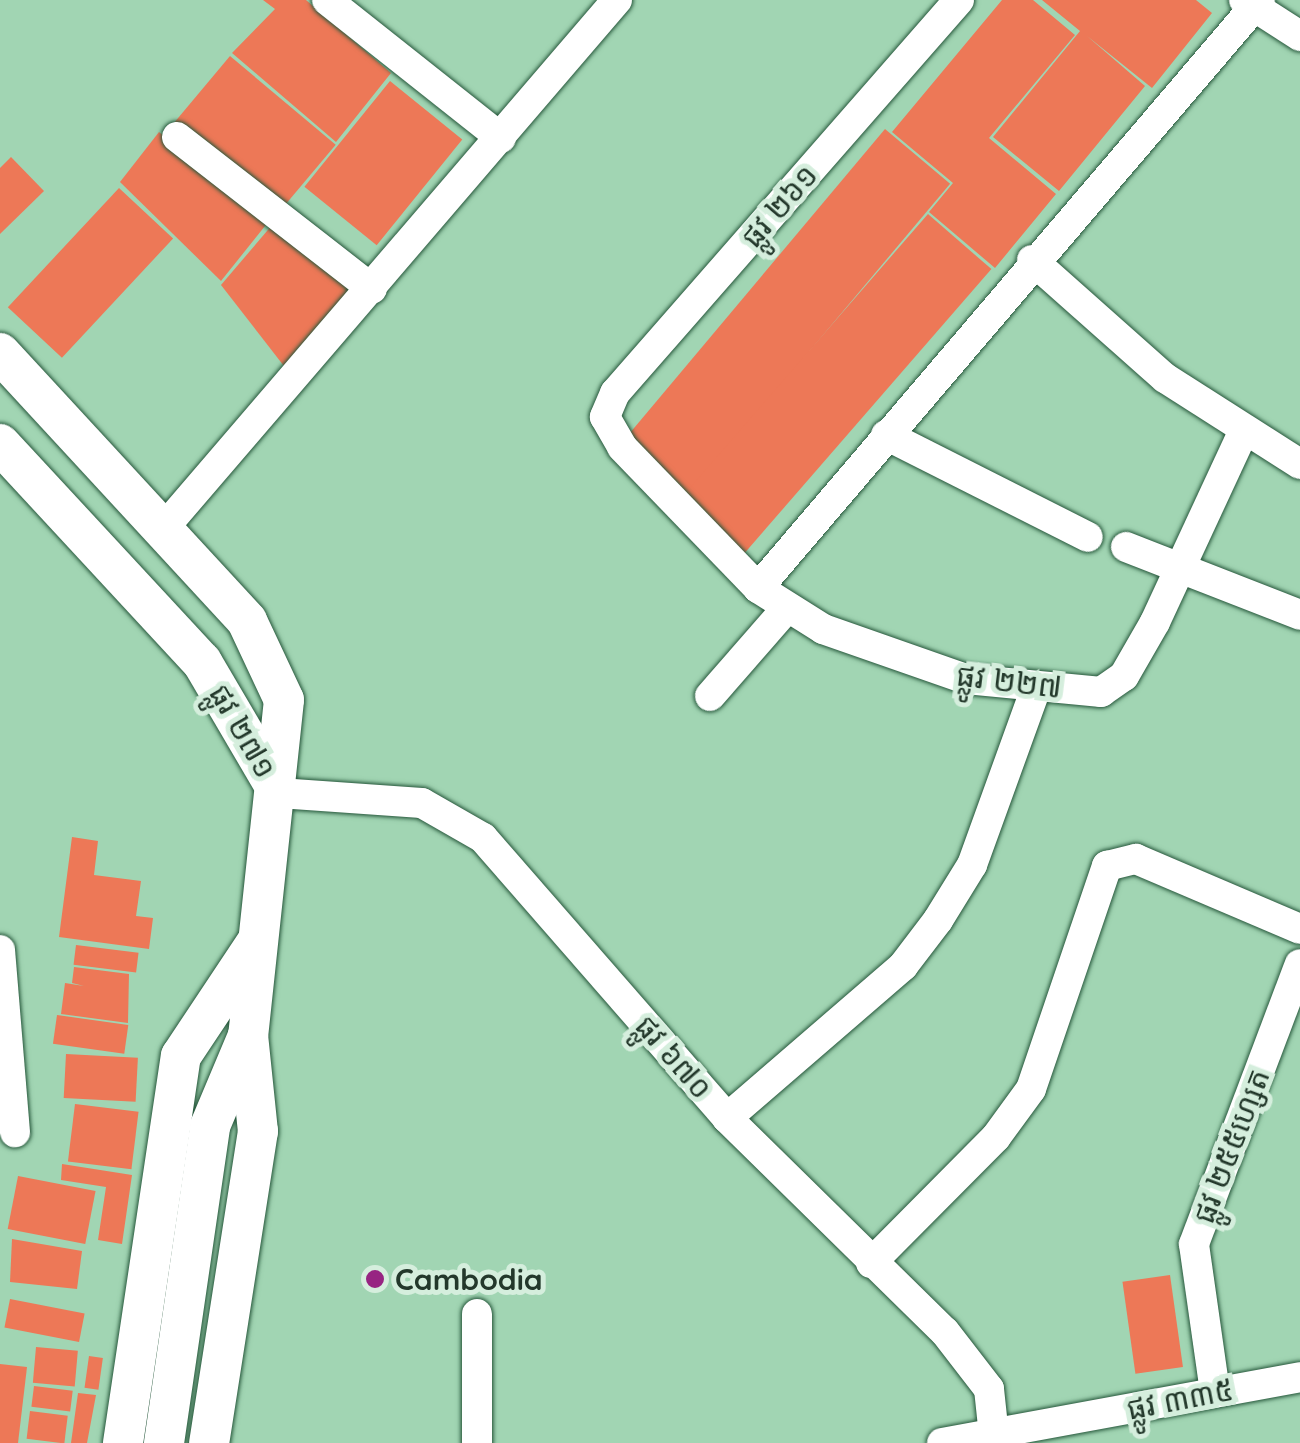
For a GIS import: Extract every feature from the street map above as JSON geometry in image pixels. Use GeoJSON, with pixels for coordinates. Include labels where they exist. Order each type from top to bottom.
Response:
{"type":"FeatureCollection","features":[{"type":"Feature","properties":{"kind":"main road","name":"ផ្លូវ ២៧១"},"geometry":{"type":"LineString","coordinates":[[0,353],[163,529],[271,661],[284,700],[278,793]]}},
{"type":"Feature","properties":{"kind":"main road","name":"ផ្លូវ ២៧១"},"geometry":{"type":"LineString","coordinates":[[0,444],[202,662],[278,793]]}},
{"type":"Feature","properties":{"kind":"main road"},"geometry":{"type":"LineString","coordinates":[[208,1443],[258,1131],[248,1035],[278,793]]}},
{"type":"Feature","properties":{"kind":"main road"},"geometry":{"type":"LineString","coordinates":[[123,1443],[181,1056],[260,935]]}},
{"type":"Feature","properties":{"kind":"main road"},"geometry":{"type":"LineString","coordinates":[[166,1424],[210,1126],[248,1035]]}},
{"type":"Feature","properties":{"kind":"street"},"geometry":{"type":"LineString","coordinates":[[328,0],[501,138]]}},
{"type":"Feature","properties":{"kind":"street"},"geometry":{"type":"LineString","coordinates":[[163,529],[617,0]]}},
{"type":"Feature","properties":{"kind":"street","name":"ផ្លូវ ២៦១"},"geometry":{"type":"LineString","coordinates":[[605,417],[615,393],[959,0]]}},
{"type":"Feature","properties":{"kind":"street"},"geometry":{"type":"LineString","coordinates":[[758,588],[1253,3],[1300,36]]}},
{"type":"Feature","properties":{"kind":"street"},"geometry":{"type":"LineString","coordinates":[[177,137],[372,289]]}},
{"type":"Feature","properties":{"kind":"street"},"geometry":{"type":"LineString","coordinates":[[1032,260],[1242,435],[1300,464]]}},
{"type":"Feature","properties":{"kind":"street","name":"ផ្លូវ ២២៧"},"geometry":{"type":"LineString","coordinates":[[605,417],[622,447],[758,588],[786,608],[901,664],[1036,688],[1101,692],[1124,676],[1242,435]]}},
{"type":"Feature","properties":{"kind":"street"},"geometry":{"type":"LineString","coordinates":[[886,435],[1088,536]]}},
{"type":"Feature","properties":{"kind":"street"},"geometry":{"type":"LineString","coordinates":[[1126,547],[1176,573],[1300,614]]}},
{"type":"Feature","properties":{"kind":"street"},"geometry":{"type":"LineString","coordinates":[[710,696],[786,608]]}},
{"type":"Feature","properties":{"kind":"street"},"geometry":{"type":"LineString","coordinates":[[728,1118],[902,966],[938,920],[972,865],[1036,688]]}},
{"type":"Feature","properties":{"kind":"street","name":"ផ្លូវ ៦៧០"},"geometry":{"type":"LineString","coordinates":[[278,793],[422,803],[482,838],[728,1118],[870,1263],[945,1332],[988,1389],[994,1436]]}},
{"type":"Feature","properties":{"kind":"street"},"geometry":{"type":"LineString","coordinates":[[870,1263],[996,1137],[1031,1089],[1108,866],[1136,859],[1300,928]]}},
{"type":"Feature","properties":{"kind":"street"},"geometry":{"type":"LineString","coordinates":[[0,950],[15,1132]]}},
{"type":"Feature","properties":{"kind":"street","name":"ផ្លូវ ២៥៥ហ្សេត"},"geometry":{"type":"LineString","coordinates":[[1215,1392],[1194,1244],[1300,964]]}},
{"type":"Feature","properties":{"kind":"street"},"geometry":{"type":"LineString","coordinates":[[477,1443],[478,1314]]}},
{"type":"Feature","properties":{"kind":"street","name":"ផ្លូវ ៣៣៥"},"geometry":{"type":"LineString","coordinates":[[942,1443],[1300,1377]]}},
{"type":"Feature","properties":{"kind":"building"},"geometry":{"type":"Polygon","coordinates":[[[263,0],[306,0],[391,73],[336,142],[232,53],[275,9],[263,0]]]}},
{"type":"Feature","properties":{"kind":"building"},"geometry":{"type":"Polygon","coordinates":[[[1002,0],[1033,0],[1075,35],[989,138],[1056,194],[995,268],[929,212],[953,183],[892,132],[1002,0]]]}},
{"type":"Feature","properties":{"kind":"building"},"geometry":{"type":"Polygon","coordinates":[[[1042,0],[1196,0],[1212,13],[1152,88],[1087,36],[1145,86],[1059,191],[993,137],[1080,31],[1042,0]]]}},
{"type":"Feature","properties":{"kind":"building"},"geometry":{"type":"Polygon","coordinates":[[[230,56],[336,145],[280,211],[175,122],[230,56]]]}},
{"type":"Feature","properties":{"kind":"building"},"geometry":{"type":"Polygon","coordinates":[[[390,81],[462,140],[377,245],[304,187],[390,81]]]}},
{"type":"Feature","properties":{"kind":"building"},"geometry":{"type":"Polygon","coordinates":[[[885,129],[950,184],[688,496],[623,442],[885,129]]]}},
{"type":"Feature","properties":{"kind":"building"},"geometry":{"type":"Polygon","coordinates":[[[159,132],[269,221],[221,281],[120,182],[159,132]]]}},
{"type":"Feature","properties":{"kind":"building"},"geometry":{"type":"Polygon","coordinates":[[[11,157],[44,191],[0,234],[0,168],[11,157]]]}},
{"type":"Feature","properties":{"kind":"building"},"geometry":{"type":"Polygon","coordinates":[[[119,188],[173,238],[62,358],[8,307],[119,188]]]}},
{"type":"Feature","properties":{"kind":"building"},"geometry":{"type":"Polygon","coordinates":[[[928,214],[991,269],[743,554],[680,499],[928,214]]]}},
{"type":"Feature","properties":{"kind":"building"},"geometry":{"type":"Polygon","coordinates":[[[273,224],[353,287],[287,370],[221,285],[273,224]]]}},
{"type":"Feature","properties":{"kind":"building"},"geometry":{"type":"Polygon","coordinates":[[[72,837],[98,841],[94,875],[141,881],[136,916],[153,918],[149,949],[59,937],[72,837]]]}},
{"type":"Feature","properties":{"kind":"building"},"geometry":{"type":"Polygon","coordinates":[[[76,945],[139,953],[136,973],[74,965],[76,945]]]}},
{"type":"Feature","properties":{"kind":"building"},"geometry":{"type":"Polygon","coordinates":[[[74,967],[129,974],[128,1023],[61,1014],[65,983],[84,986],[72,983],[74,967]]]}},
{"type":"Feature","properties":{"kind":"building"},"geometry":{"type":"Polygon","coordinates":[[[57,1015],[128,1025],[124,1054],[53,1044],[57,1015]]]}},
{"type":"Feature","properties":{"kind":"building"},"geometry":{"type":"Polygon","coordinates":[[[66,1054],[138,1058],[136,1102],[64,1098],[66,1054]]]}},
{"type":"Feature","properties":{"kind":"building"},"geometry":{"type":"Polygon","coordinates":[[[75,1104],[139,1112],[131,1169],[68,1162],[75,1104]]]}},
{"type":"Feature","properties":{"kind":"building"},"geometry":{"type":"Polygon","coordinates":[[[62,1164],[132,1175],[122,1244],[98,1240],[106,1187],[61,1180],[62,1164]]]}},
{"type":"Feature","properties":{"kind":"building"},"geometry":{"type":"Polygon","coordinates":[[[18,1176],[96,1191],[85,1244],[8,1229],[18,1176]]]}},
{"type":"Feature","properties":{"kind":"building"},"geometry":{"type":"Polygon","coordinates":[[[12,1239],[82,1251],[77,1289],[10,1282],[12,1239]]]}},
{"type":"Feature","properties":{"kind":"building"},"geometry":{"type":"Polygon","coordinates":[[[1170,1275],[1183,1367],[1135,1374],[1122,1282],[1170,1275]]]}},
{"type":"Feature","properties":{"kind":"building"},"geometry":{"type":"Polygon","coordinates":[[[10,1299],[85,1314],[79,1342],[4,1327],[10,1299]]]}},
{"type":"Feature","properties":{"kind":"building"},"geometry":{"type":"Polygon","coordinates":[[[36,1347],[78,1351],[75,1387],[33,1383],[36,1347]]]}},
{"type":"Feature","properties":{"kind":"building"},"geometry":{"type":"Polygon","coordinates":[[[89,1356],[103,1358],[98,1390],[85,1388],[89,1356]]]}},
{"type":"Feature","properties":{"kind":"building"},"geometry":{"type":"Polygon","coordinates":[[[0,1364],[27,1367],[18,1443],[0,1443],[0,1364]]]}},
{"type":"Feature","properties":{"kind":"building"},"geometry":{"type":"Polygon","coordinates":[[[34,1386],[73,1391],[70,1412],[31,1407],[34,1386]]]}},
{"type":"Feature","properties":{"kind":"building"},"geometry":{"type":"Polygon","coordinates":[[[78,1393],[96,1395],[87,1443],[71,1443],[78,1393]]]}},
{"type":"Feature","properties":{"kind":"building"},"geometry":{"type":"Polygon","coordinates":[[[30,1411],[68,1416],[64,1443],[27,1439],[30,1411]]]}},
{"type":"Feature","properties":{"kind":"place","name":"Cambodia"},"geometry":{"type":"Point","coordinates":[375,1279]}}]}
